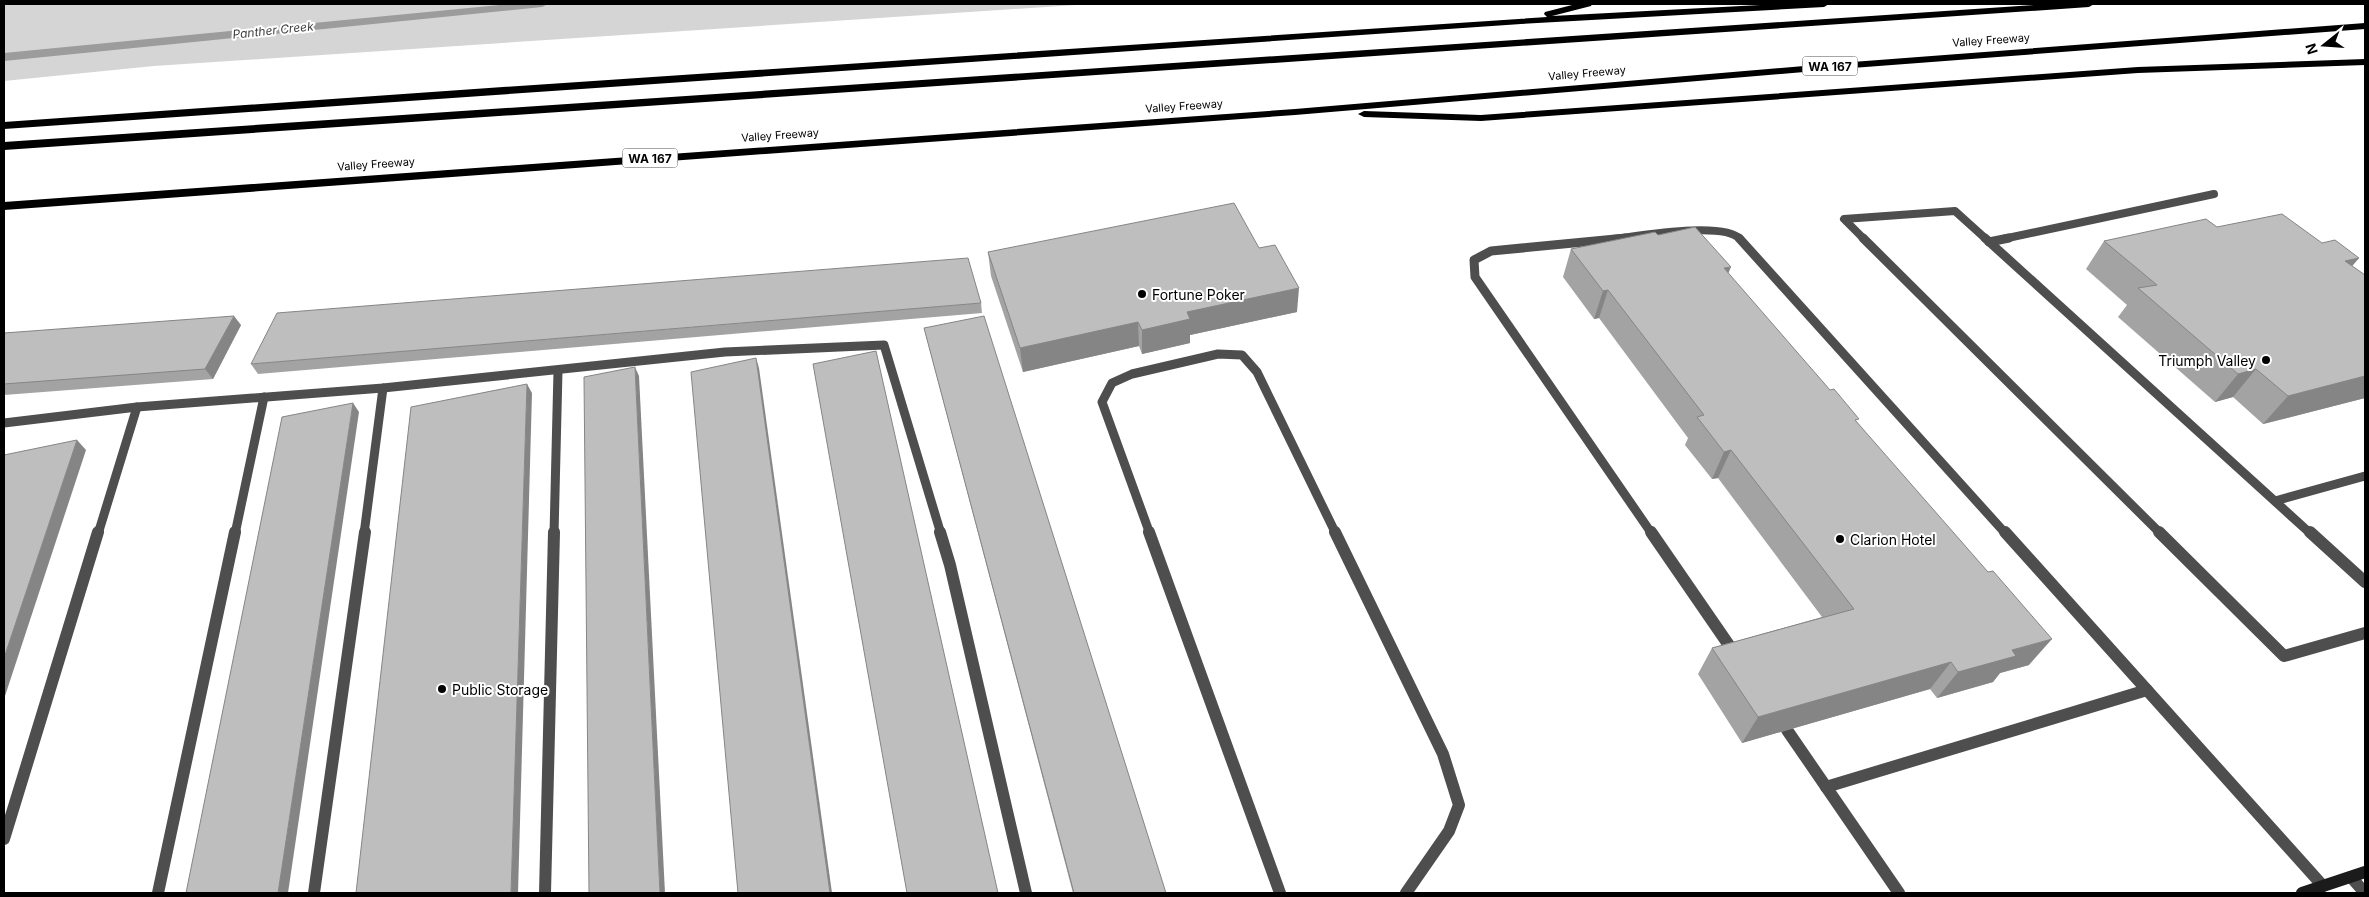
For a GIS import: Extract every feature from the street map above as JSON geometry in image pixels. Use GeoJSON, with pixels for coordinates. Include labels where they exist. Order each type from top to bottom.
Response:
{"type":"FeatureCollection","features":[{"type":"Feature","properties":{"kind":"highway"},"geometry":{"type":"LineString","coordinates":[[1521,21],[1587,4]]}},
{"type":"Feature","properties":{"kind":"highway"},"geometry":{"type":"LineString","coordinates":[[4,126],[207,114],[513,89],[1521,21],[1824,4]]}},
{"type":"Feature","properties":{"kind":"highway"},"geometry":{"type":"LineString","coordinates":[[4,146],[2089,4]]}},
{"type":"Feature","properties":{"kind":"highway","name":"Valley Freeway"},"geometry":{"type":"LineString","coordinates":[[4,206],[1296,112],[1838,66],[2365,26]]}},
{"type":"Feature","properties":{"kind":"highway"},"geometry":{"type":"LineString","coordinates":[[1296,112],[1481,118],[2138,70],[2365,62]]}},
{"type":"Feature","properties":{"kind":"street"},"geometry":{"type":"LineString","coordinates":[[2302,893],[2365,872]]}},
{"type":"Feature","properties":{"kind":"lane"},"geometry":{"type":"LineString","coordinates":[[1988,242],[2214,194]]}},
{"type":"Feature","properties":{"kind":"lane"},"geometry":{"type":"LineString","coordinates":[[2365,582],[1955,211],[1844,218],[2284,656],[2365,633]]}},
{"type":"Feature","properties":{"kind":"lane"},"geometry":{"type":"LineString","coordinates":[[1740,662],[1476,278],[1474,260],[1491,251],[1714,229],[1736,234],[2323,886]]}},
{"type":"Feature","properties":{"kind":"lane"},"geometry":{"type":"LineString","coordinates":[[4,423],[137,407],[383,388],[725,352],[884,345],[950,565],[1026,893]]}},
{"type":"Feature","properties":{"kind":"lane"},"geometry":{"type":"LineString","coordinates":[[1280,893],[1102,402],[1112,383],[1132,374],[1218,354],[1242,355],[1257,372],[1443,754],[1459,805],[1449,831],[1406,893]]}},
{"type":"Feature","properties":{"kind":"lane"},"geometry":{"type":"LineString","coordinates":[[545,893],[558,371]]}},
{"type":"Feature","properties":{"kind":"lane"},"geometry":{"type":"LineString","coordinates":[[314,893],[353,624],[383,388]]}},
{"type":"Feature","properties":{"kind":"lane"},"geometry":{"type":"LineString","coordinates":[[158,893],[264,397]]}},
{"type":"Feature","properties":{"kind":"lane"},"geometry":{"type":"LineString","coordinates":[[4,839],[137,407]]}},
{"type":"Feature","properties":{"kind":"lane"},"geometry":{"type":"LineString","coordinates":[[2275,501],[2365,476]]}},
{"type":"Feature","properties":{"kind":"lane"},"geometry":{"type":"LineString","coordinates":[[1826,787],[2147,690]]}},
{"type":"Feature","properties":{"kind":"lane"},"geometry":{"type":"LineString","coordinates":[[1787,730],[1899,893]]}},
{"type":"Feature","properties":{"kind":"lane"},"geometry":{"type":"LineString","coordinates":[[2351,877],[2365,893]]}},
{"type":"Feature","properties":{"kind":"shaded area"},"geometry":{"type":"Polygon","coordinates":[[[4,4],[1091,4],[154,66],[4,81],[4,4]]]}},
{"type":"Feature","properties":{"kind":"building","name":"Fortune Poker"},"geometry":{"type":"Polygon","coordinates":[[[1234,203],[1259,248],[1275,245],[1299,288],[1187,312],[1190,319],[1142,330],[1138,322],[1020,348],[988,252],[1234,203]]]}},
{"type":"Feature","properties":{"kind":"building","name":"Triumph Valley"},"geometry":{"type":"Polygon","coordinates":[[[2282,214],[2322,243],[2335,240],[2359,258],[2345,261],[2365,275],[2365,376],[2288,396],[2256,369],[2238,374],[2138,288],[2157,285],[2104,241],[2206,219],[2217,227],[2282,214]]]}},
{"type":"Feature","properties":{"kind":"building","name":"Clarion Hotel"},"geometry":{"type":"Polygon","coordinates":[[[1695,227],[1731,267],[1724,268],[1830,390],[1834,389],[1859,419],[1855,420],[1988,572],[1993,571],[2052,639],[2012,650],[2016,656],[1958,672],[1951,662],[1758,717],[1712,648],[1854,609],[1731,450],[1724,452],[1697,417],[1704,415],[1608,290],[1603,291],[1571,249],[1655,232],[1658,235],[1695,227]]]}},
{"type":"Feature","properties":{"kind":"building"},"geometry":{"type":"Polygon","coordinates":[[[968,258],[981,303],[251,364],[277,313],[968,258]]]}},
{"type":"Feature","properties":{"kind":"building"},"geometry":{"type":"Polygon","coordinates":[[[234,316],[205,369],[4,384],[4,333],[234,316]]]}},
{"type":"Feature","properties":{"kind":"building"},"geometry":{"type":"Polygon","coordinates":[[[984,316],[1166,893],[1074,893],[924,328],[984,316]]]}},
{"type":"Feature","properties":{"kind":"building"},"geometry":{"type":"Polygon","coordinates":[[[876,351],[998,893],[907,893],[813,364],[876,351]]]}},
{"type":"Feature","properties":{"kind":"building"},"geometry":{"type":"Polygon","coordinates":[[[756,358],[830,893],[738,893],[691,372],[756,358]]]}},
{"type":"Feature","properties":{"kind":"building"},"geometry":{"type":"Polygon","coordinates":[[[635,367],[660,893],[589,893],[584,377],[635,367]]]}},
{"type":"Feature","properties":{"kind":"building"},"geometry":{"type":"Polygon","coordinates":[[[527,384],[511,893],[356,893],[411,407],[527,384]]]}},
{"type":"Feature","properties":{"kind":"building"},"geometry":{"type":"Polygon","coordinates":[[[353,403],[278,893],[186,893],[282,417],[353,403]]]}},
{"type":"Feature","properties":{"kind":"building"},"geometry":{"type":"Polygon","coordinates":[[[77,440],[4,658],[4,455],[77,440]]]}},
{"type":"Feature","properties":{"kind":"waterway","name":"Panther Creek"},"geometry":{"type":"LineString","coordinates":[[4,57],[542,4]]}},
{"type":"Feature","properties":{"kind":"place","name":"Fortune Poker"},"geometry":{"type":"Point","coordinates":[1142,294]}},
{"type":"Feature","properties":{"kind":"place","name":"Triumph Valley"},"geometry":{"type":"Point","coordinates":[2266,360]}},
{"type":"Feature","properties":{"kind":"place","name":"Clarion Hotel"},"geometry":{"type":"Point","coordinates":[1840,539]}},
{"type":"Feature","properties":{"kind":"place","name":"Public Storage"},"geometry":{"type":"Point","coordinates":[442,689]}}]}
